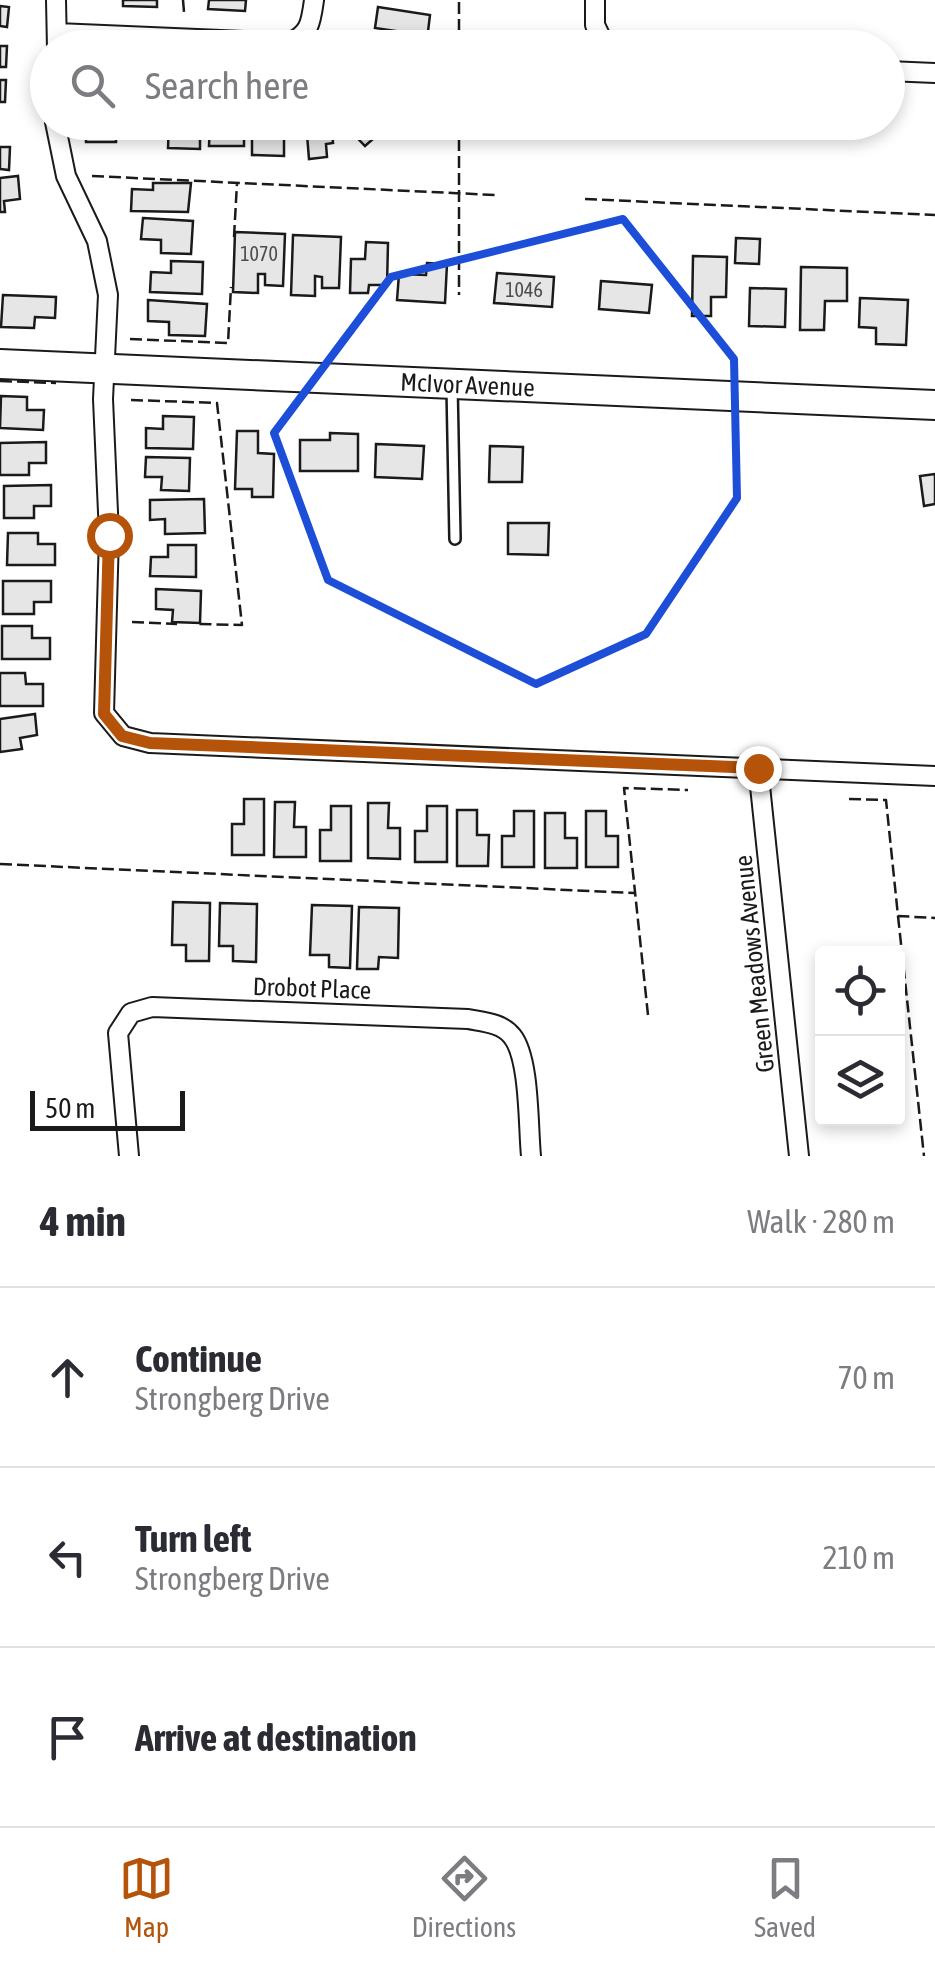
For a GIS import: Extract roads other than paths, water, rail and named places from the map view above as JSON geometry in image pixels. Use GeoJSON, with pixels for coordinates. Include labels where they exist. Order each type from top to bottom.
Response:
{"type":"FeatureCollection","features":[{"type":"Feature","properties":{"kind":"street"},"geometry":{"type":"LineString","coordinates":[[56,0],[57,30]]}},
{"type":"Feature","properties":{"kind":"street"},"geometry":{"type":"LineString","coordinates":[[308,30],[314,0]]}},
{"type":"Feature","properties":{"kind":"street"},"geometry":{"type":"LineString","coordinates":[[596,0],[597,30]]}},
{"type":"Feature","properties":{"kind":"street"},"geometry":{"type":"LineString","coordinates":[[905,72],[935,73]]}},
{"type":"Feature","properties":{"kind":"street"},"geometry":{"type":"LineString","coordinates":[[59,140],[66,176],[97,241],[108,295],[103,458],[109,535],[104,714],[122,736],[150,743],[935,776]]}},
{"type":"Feature","properties":{"kind":"street","name":"McIvor Avenue"},"geometry":{"type":"LineString","coordinates":[[0,364],[935,404]]}},
{"type":"Feature","properties":{"kind":"street","name":"Green Meadows Avenue"},"geometry":{"type":"LineString","coordinates":[[758,768],[799,1156]]}},
{"type":"Feature","properties":{"kind":"street","name":"Drobot Place"},"geometry":{"type":"LineString","coordinates":[[129,1156],[118,1032],[131,1012],[152,1007],[494,1024],[510,1033],[522,1052],[531,1156]]}},
{"type":"Feature","properties":{"kind":"lane"},"geometry":{"type":"LineString","coordinates":[[452,382],[455,538]]}}]}
